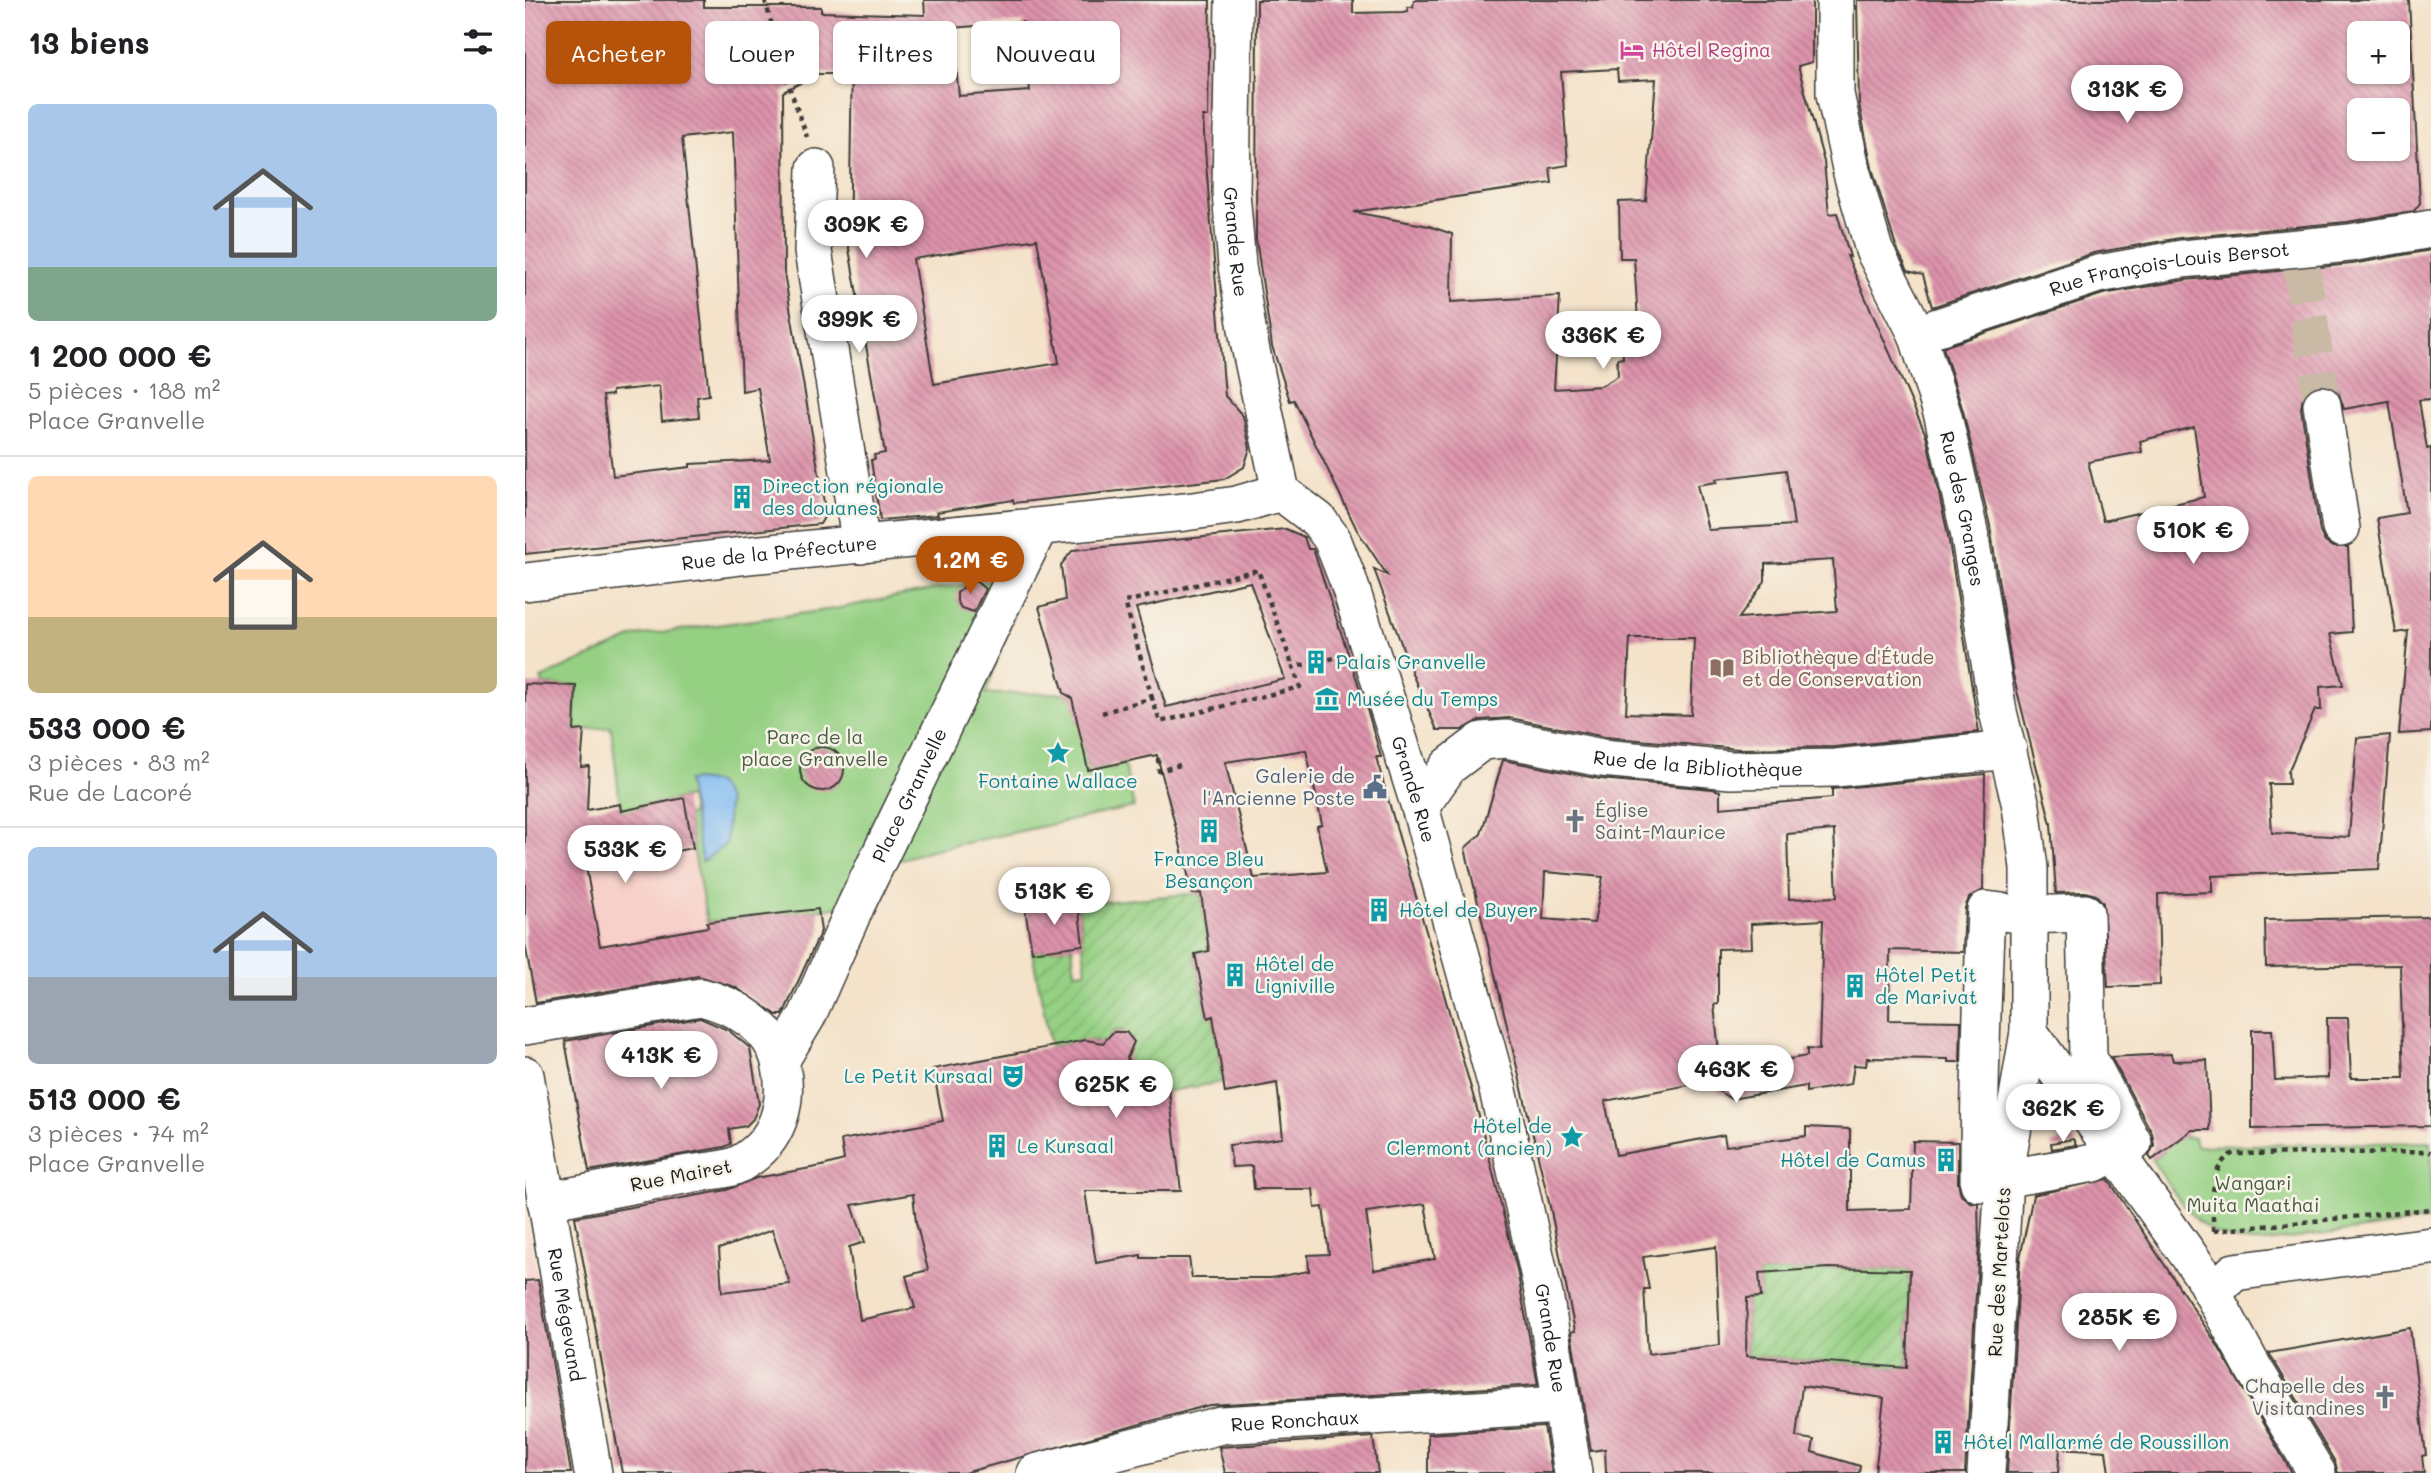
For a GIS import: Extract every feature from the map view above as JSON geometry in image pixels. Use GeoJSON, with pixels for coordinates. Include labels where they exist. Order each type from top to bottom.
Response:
{"type":"FeatureCollection","features":[{"type":"Feature","properties":{"kind":"street","name":"Grande Rue"},"geometry":{"type":"LineString","coordinates":[[1234,0],[1231,192],[1237,266],[1249,341],[1281,492],[1318,520],[1332,539],[1420,807],[1499,1090],[1516,1222],[1545,1300],[1573,1473]]}},
{"type":"Feature","properties":{"kind":"street","name":"Rue des Granges"},"geometry":{"type":"LineString","coordinates":[[1835,0],[1835,94],[1852,173],[1874,250],[1917,334],[1943,416],[1969,531],[1997,712],[2024,831],[2031,915],[2029,1031]]}},
{"type":"Feature","properties":{"kind":"street"},"geometry":{"type":"LineString","coordinates":[[813,158],[813,251],[861,545]]}},
{"type":"Feature","properties":{"kind":"street","name":"Rue François-Louis Bersot"},"geometry":{"type":"LineString","coordinates":[[1917,334],[2098,274],[2182,259],[2300,256],[2431,229]]}},
{"type":"Feature","properties":{"kind":"street"},"geometry":{"type":"LineString","coordinates":[[2322,405],[2341,528]]}},
{"type":"Feature","properties":{"kind":"street","name":"Rue de la Préfecture"},"geometry":{"type":"LineString","coordinates":[[525,582],[1237,505],[1281,492]]}},
{"type":"Feature","properties":{"kind":"street","name":"Place Granvelle"},"geometry":{"type":"LineString","coordinates":[[780,1061],[807,1016],[862,892],[1039,527]]}},
{"type":"Feature","properties":{"kind":"street","name":"Rue de la Bibliothèque"},"geometry":{"type":"LineString","coordinates":[[1420,807],[1449,766],[1482,741],[1506,739],[1602,758],[1731,770],[1836,768],[2007,750]]}},
{"type":"Feature","properties":{"kind":"street"},"geometry":{"type":"LineString","coordinates":[[1986,910],[2031,915],[2085,913],[2088,1058],[2133,1143],[2094,1163],[1979,1183],[1984,1021],[1982,963],[1986,910]]}},
{"type":"Feature","properties":{"kind":"street"},"geometry":{"type":"LineString","coordinates":[[525,1026],[701,997],[722,1002],[751,1019],[773,1045],[780,1061]]}},
{"type":"Feature","properties":{"kind":"street"},"geometry":{"type":"LineString","coordinates":[[2029,1031],[2214,1292],[2251,1364],[2317,1473]]}},
{"type":"Feature","properties":{"kind":"street","name":"Rue des Martelots"},"geometry":{"type":"LineString","coordinates":[[1986,1473],[2004,1179],[2019,1107],[2029,1031]]}},
{"type":"Feature","properties":{"kind":"street","name":"Rue Mairet"},"geometry":{"type":"LineString","coordinates":[[546,1201],[739,1165],[768,1142],[778,1127],[784,1096],[780,1061]]}},
{"type":"Feature","properties":{"kind":"street","name":"Rue Mégevand"},"geometry":{"type":"LineString","coordinates":[[525,1075],[593,1473]]}},
{"type":"Feature","properties":{"kind":"street"},"geometry":{"type":"LineString","coordinates":[[2019,1107],[2078,1098]]}},
{"type":"Feature","properties":{"kind":"street"},"geometry":{"type":"LineString","coordinates":[[2214,1292],[2234,1272],[2431,1246]]}},
{"type":"Feature","properties":{"kind":"street","name":"Rue Ronchaux"},"geometry":{"type":"LineString","coordinates":[[1035,1473],[1221,1425],[1561,1405]]}},
{"type":"Feature","properties":{"kind":"path"},"geometry":{"type":"LineString","coordinates":[[765,0],[787,80],[813,158]]}},
{"type":"Feature","properties":{"kind":"path"},"geometry":{"type":"LineString","coordinates":[[1258,570],[1293,667],[1300,687],[1160,722],[1125,602],[1258,570]]}},
{"type":"Feature","properties":{"kind":"path"},"geometry":{"type":"LineString","coordinates":[[1293,667],[1370,649]]}},
{"type":"Feature","properties":{"kind":"path"},"geometry":{"type":"LineString","coordinates":[[1102,713],[1152,698]]}},
{"type":"Feature","properties":{"kind":"path"},"geometry":{"type":"LineString","coordinates":[[1157,758],[1159,771],[1180,765]]}},
{"type":"Feature","properties":{"kind":"path"},"geometry":{"type":"LineString","coordinates":[[2209,1237],[2213,1231],[2217,1170],[2223,1159],[2232,1154],[2431,1152]]}},
{"type":"Feature","properties":{"kind":"path"},"geometry":{"type":"LineString","coordinates":[[2213,1231],[2431,1209]]}},
{"type":"Feature","properties":{"kind":"shaded area"},"geometry":{"type":"Polygon","coordinates":[[[687,815],[708,927],[704,927],[708,945],[532,979],[525,890],[599,864],[687,815]]]}},
{"type":"Feature","properties":{"kind":"shaded area"},"geometry":{"type":"Polygon","coordinates":[[[525,1210],[546,1329],[525,1332],[525,1210]]]}},
{"type":"Feature","properties":{"kind":"green space","name":"Parc de la place Granvelle"},"geometry":{"type":"Polygon","coordinates":[[[1025,576],[986,694],[1064,693],[1074,699],[1089,775],[1092,770],[1106,766],[1110,770],[1124,762],[1134,807],[927,851],[886,864],[856,905],[707,922],[687,815],[692,814],[689,797],[638,807],[623,829],[611,727],[574,731],[576,686],[543,685],[541,678],[636,636],[834,609],[935,589],[1025,576]]]}},
{"type":"Feature","properties":{"kind":"green space"},"geometry":{"type":"Polygon","coordinates":[[[1201,893],[1209,951],[1195,954],[1208,1017],[1213,1016],[1223,1082],[1139,1096],[1136,1076],[1126,1057],[1132,1040],[1122,1030],[1113,1032],[1105,1043],[1086,1040],[1051,1047],[1032,952],[1072,946],[1075,972],[1086,971],[1078,904],[1201,893]]]}},
{"type":"Feature","properties":{"kind":"green space","name":"Wangari Muita Maathai"},"geometry":{"type":"Polygon","coordinates":[[[2156,1136],[2194,1138],[2196,1146],[2431,1142],[2431,1220],[2266,1242],[2225,1237],[2210,1230],[2185,1208],[2152,1160],[2165,1151],[2156,1136]]]}},
{"type":"Feature","properties":{"kind":"green space"},"geometry":{"type":"Polygon","coordinates":[[[1828,1268],[1910,1270],[1907,1368],[1746,1356],[1747,1298],[1761,1297],[1759,1273],[1828,1268]]]}},
{"type":"Feature","properties":{"kind":"water"},"geometry":{"type":"Polygon","coordinates":[[[687,781],[717,783],[728,801],[726,844],[702,862],[687,781]]]}},
{"type":"Feature","properties":{"kind":"building"},"geometry":{"type":"Polygon","coordinates":[[[525,0],[704,0],[704,7],[821,7],[821,12],[925,15],[924,0],[1210,0],[1208,117],[1203,117],[1206,163],[1225,396],[1243,416],[1250,448],[1244,467],[1224,479],[1014,503],[1013,500],[937,512],[938,515],[880,520],[871,460],[875,459],[874,455],[885,453],[849,249],[852,84],[957,84],[957,77],[959,96],[1030,91],[1029,84],[1120,84],[1120,21],[971,21],[971,26],[957,28],[957,21],[833,21],[833,74],[819,74],[819,21],[705,21],[705,84],[798,84],[783,92],[784,273],[826,514],[820,524],[525,554],[525,0]],[[733,132],[682,138],[709,395],[697,397],[699,417],[662,421],[659,386],[612,391],[612,395],[603,396],[613,476],[690,467],[690,464],[770,460],[758,388],[742,391],[733,132]],[[1037,239],[913,259],[934,384],[1059,363],[1037,239]]]}},
{"type":"Feature","properties":{"kind":"building"},"geometry":{"type":"Polygon","coordinates":[[[1257,0],[1353,0],[1353,13],[1408,11],[1408,7],[1413,7],[1414,0],[1812,0],[1812,62],[1798,66],[1824,162],[1829,214],[1837,213],[1850,257],[1847,256],[1926,435],[1948,535],[1979,732],[1835,747],[1739,749],[1605,737],[1510,718],[1480,720],[1462,730],[1437,730],[1413,676],[1374,569],[1387,575],[1357,530],[1294,400],[1290,401],[1272,346],[1256,239],[1257,0]],[[1617,69],[1561,72],[1568,165],[1550,168],[1552,183],[1353,212],[1429,226],[1452,234],[1451,302],[1560,296],[1554,389],[1601,386],[1618,376],[1617,359],[1623,358],[1622,338],[1639,337],[1634,258],[1620,258],[1619,202],[1646,201],[1656,79],[1618,81],[1617,69]],[[1786,470],[1716,479],[1717,482],[1697,485],[1708,530],[1794,525],[1786,470]],[[1833,560],[1765,564],[1765,581],[1739,618],[1837,611],[1833,560]],[[1630,638],[1626,713],[1691,715],[1694,638],[1630,638]]]}},
{"type":"Feature","properties":{"kind":"building"},"geometry":{"type":"Polygon","coordinates":[[[1857,0],[2409,0],[2420,203],[2414,211],[2347,222],[2180,238],[2094,253],[1932,307],[1923,275],[1908,271],[1896,247],[1872,168],[1859,104],[1857,0]]]}},
{"type":"Feature","properties":{"kind":"building"},"geometry":{"type":"Polygon","coordinates":[[[2431,250],[2431,399],[2419,400],[2427,449],[2431,448],[2431,732],[2399,734],[2408,631],[2396,633],[2377,518],[2407,513],[2389,401],[2344,409],[2338,391],[2329,385],[2318,384],[2309,388],[2303,397],[2301,408],[2320,532],[2325,542],[2333,547],[2348,547],[2352,632],[2330,634],[2343,685],[2320,687],[2321,710],[2315,710],[2288,772],[2289,784],[2269,784],[2272,833],[2349,837],[2357,738],[2390,735],[2379,869],[2212,876],[2212,892],[2158,894],[2160,985],[2108,987],[2103,903],[2096,895],[2085,892],[2056,893],[2051,824],[2013,675],[1990,526],[1963,411],[1943,347],[2103,294],[2185,280],[2352,264],[2431,250]],[[2194,427],[2140,441],[2142,452],[2088,462],[2103,521],[2204,497],[2194,427]]]}},
{"type":"Feature","properties":{"kind":"building"},"geometry":{"type":"Polygon","coordinates":[[[1286,529],[1304,537],[1308,549],[1313,549],[1369,716],[1381,757],[1376,757],[1479,1116],[1517,1270],[1538,1385],[1209,1405],[964,1473],[622,1473],[575,1217],[727,1190],[756,1178],[822,1166],[844,1160],[841,1140],[943,1121],[933,1069],[1086,1040],[1103,1043],[1113,1032],[1126,1032],[1134,1042],[1127,1058],[1136,1076],[1139,1096],[1169,1091],[1181,1191],[1085,1191],[1096,1263],[1141,1255],[1141,1258],[1189,1258],[1192,1278],[1271,1278],[1309,1271],[1308,1255],[1329,1254],[1323,1207],[1315,1208],[1313,1189],[1254,1189],[1252,1166],[1232,1167],[1229,1145],[1283,1138],[1277,1083],[1225,1093],[1213,1016],[1208,1018],[1195,954],[1209,951],[1201,893],[1193,894],[1157,755],[1088,770],[1072,698],[1064,693],[1039,607],[1065,600],[1061,565],[1073,550],[1286,529]],[[1250,582],[1136,608],[1166,707],[1285,679],[1250,582]],[[1306,750],[1225,762],[1254,878],[1327,872],[1317,826],[1322,824],[1306,750]],[[913,1194],[852,1205],[865,1242],[849,1247],[860,1320],[915,1308],[906,1276],[928,1270],[916,1222],[913,1194]],[[1425,1204],[1366,1212],[1374,1270],[1435,1259],[1425,1204]],[[772,1230],[719,1249],[722,1292],[790,1284],[772,1230]]]}},
{"type":"Feature","properties":{"kind":"building"},"geometry":{"type":"Polygon","coordinates":[[[969,582],[977,582],[985,589],[974,612],[961,608],[957,601],[957,593],[969,582]]]}},
{"type":"Feature","properties":{"kind":"building"},"geometry":{"type":"Polygon","coordinates":[[[525,684],[576,686],[574,731],[584,730],[581,767],[589,766],[587,810],[620,804],[621,811],[684,798],[693,848],[586,867],[600,946],[708,927],[707,922],[818,909],[821,931],[783,1015],[777,1015],[735,987],[698,976],[536,1003],[525,944],[525,684]]]}},
{"type":"Feature","properties":{"kind":"building"},"geometry":{"type":"Polygon","coordinates":[[[822,747],[831,748],[838,753],[843,760],[843,778],[838,785],[831,790],[822,791],[813,790],[806,785],[801,778],[800,769],[801,760],[806,753],[813,748],[822,747]]]}},
{"type":"Feature","properties":{"kind":"building"},"geometry":{"type":"Polygon","coordinates":[[[1503,760],[1600,779],[1712,789],[1720,791],[1720,808],[1832,798],[1832,789],[1985,774],[1983,890],[1969,898],[1965,908],[1963,952],[1890,950],[1889,1020],[1961,1021],[1960,1062],[1948,1062],[1948,1059],[1867,1058],[1866,1066],[1854,1065],[1851,1084],[1806,1092],[1806,1086],[1731,1099],[1704,1082],[1605,1101],[1616,1155],[1724,1135],[1726,1146],[1806,1136],[1806,1127],[1850,1129],[1850,1211],[1911,1209],[1913,1141],[1958,1142],[1958,1183],[1961,1194],[1970,1202],[1978,1203],[1979,1244],[1965,1473],[1875,1473],[1884,1398],[1802,1386],[1796,1437],[1814,1440],[1812,1452],[1860,1466],[1859,1473],[1606,1473],[1605,1449],[1591,1451],[1571,1332],[1575,1331],[1551,1211],[1465,848],[1481,834],[1503,760]],[[1834,830],[1787,834],[1789,899],[1837,897],[1834,830]],[[1545,872],[1543,919],[1594,923],[1603,877],[1545,872]],[[1823,920],[1751,924],[1752,948],[1718,949],[1718,1004],[1714,1005],[1721,1071],[1807,1056],[1807,1049],[1819,1050],[1823,920]],[[1716,1247],[1643,1257],[1649,1289],[1644,1289],[1648,1354],[1720,1345],[1716,1247]],[[1828,1268],[1759,1273],[1761,1297],[1747,1298],[1746,1356],[1907,1368],[1910,1270],[1828,1268]]]}},
{"type":"Feature","properties":{"kind":"building"},"geometry":{"type":"Polygon","coordinates":[[[1078,904],[1083,945],[1032,952],[1025,909],[1078,904]]]}},
{"type":"Feature","properties":{"kind":"building"},"geometry":{"type":"Polygon","coordinates":[[[2431,917],[2431,1126],[2252,1129],[2252,1030],[2272,1030],[2275,1080],[2328,1078],[2327,1018],[2348,1018],[2351,1078],[2404,1078],[2400,965],[2266,967],[2265,920],[2431,917]]]}},
{"type":"Feature","properties":{"kind":"building"},"geometry":{"type":"Polygon","coordinates":[[[700,1018],[728,1030],[750,1048],[759,1104],[753,1119],[746,1126],[729,1129],[731,1144],[724,1147],[589,1171],[565,1041],[700,1018]]]}},
{"type":"Feature","properties":{"kind":"building"},"geometry":{"type":"Polygon","coordinates":[[[2171,1054],[2173,1061],[2207,1060],[2210,1130],[2192,1130],[2152,1160],[2149,1156],[2154,1145],[2152,1133],[2111,1057],[2171,1054]]]}},
{"type":"Feature","properties":{"kind":"building"},"geometry":{"type":"Polygon","coordinates":[[[2073,1139],[2076,1145],[2052,1149],[2051,1143],[2073,1139]]]}},
{"type":"Feature","properties":{"kind":"building"},"geometry":{"type":"Polygon","coordinates":[[[2108,1179],[2216,1343],[2292,1473],[2109,1473],[2106,1451],[2060,1448],[2058,1473],[2007,1473],[2020,1258],[2033,1195],[2108,1179]]]}},
{"type":"Feature","properties":{"kind":"building"},"geometry":{"type":"Polygon","coordinates":[[[538,1280],[571,1473],[525,1473],[525,1281],[538,1280]]]}},
{"type":"Feature","properties":{"kind":"building"},"geometry":{"type":"Polygon","coordinates":[[[2410,1328],[2426,1455],[2422,1456],[2424,1473],[2338,1473],[2335,1462],[2269,1353],[2410,1328]]]}},
{"type":"Feature","properties":{"kind":"building"},"geometry":{"type":"Polygon","coordinates":[[[1544,1427],[1552,1473],[1428,1473],[1428,1434],[1544,1427]]]}},
{"type":"Feature","properties":{"kind":"building"},"geometry":{"type":"Polygon","coordinates":[[[1373,1437],[1378,1473],[1225,1473],[1219,1447],[1373,1437]]]}},
{"type":"Feature","properties":{"kind":"tunnel"},"geometry":{"type":"LineString","coordinates":[[2301,263],[2322,405]]}},
{"type":"Feature","properties":{"kind":"place","name":"Hôtel Regina"},"geometry":{"type":"Point","coordinates":[1632,50]}},
{"type":"Feature","properties":{"kind":"place","name":"Direction régionale des douanes"},"geometry":{"type":"Point","coordinates":[742,497]}},
{"type":"Feature","properties":{"kind":"place","name":"Palais Granvelle"},"geometry":{"type":"Point","coordinates":[1316,662]}},
{"type":"Feature","properties":{"kind":"place","name":"Bibliothèque d'Étude et de Conservation"},"geometry":{"type":"Point","coordinates":[1722,668]}},
{"type":"Feature","properties":{"kind":"place","name":"Musée du Temps"},"geometry":{"type":"Point","coordinates":[1327,699]}},
{"type":"Feature","properties":{"kind":"place","name":"Fontaine Wallace"},"geometry":{"type":"Point","coordinates":[1058,753]}},
{"type":"Feature","properties":{"kind":"place","name":"Galerie de l'Ancienne Poste"},"geometry":{"type":"Point","coordinates":[1375,787]}},
{"type":"Feature","properties":{"kind":"place","name":"Église Saint-Maurice"},"geometry":{"type":"Point","coordinates":[1575,821]}},
{"type":"Feature","properties":{"kind":"place","name":"France Bleu Besançon"},"geometry":{"type":"Point","coordinates":[1209,831]}},
{"type":"Feature","properties":{"kind":"place","name":"Hôtel de Buyer"},"geometry":{"type":"Point","coordinates":[1379,910]}},
{"type":"Feature","properties":{"kind":"place","name":"Hôtel de Ligniville"},"geometry":{"type":"Point","coordinates":[1235,975]}},
{"type":"Feature","properties":{"kind":"place","name":"Hôtel Petit de Marivat"},"geometry":{"type":"Point","coordinates":[1855,986]}},
{"type":"Feature","properties":{"kind":"place","name":"Le Petit Kursaal"},"geometry":{"type":"Point","coordinates":[1013,1076]}},
{"type":"Feature","properties":{"kind":"place","name":"Hôtel de Clermont (ancien)"},"geometry":{"type":"Point","coordinates":[1572,1137]}},
{"type":"Feature","properties":{"kind":"place","name":"Le Kursaal"},"geometry":{"type":"Point","coordinates":[997,1146]}},
{"type":"Feature","properties":{"kind":"place","name":"Hôtel de Camus"},"geometry":{"type":"Point","coordinates":[1946,1160]}},
{"type":"Feature","properties":{"kind":"place","name":"Chapelle des Visitandines"},"geometry":{"type":"Point","coordinates":[2385,1397]}},
{"type":"Feature","properties":{"kind":"place","name":"Hôtel Mallarmé de Roussillon"},"geometry":{"type":"Point","coordinates":[1943,1442]}}]}
